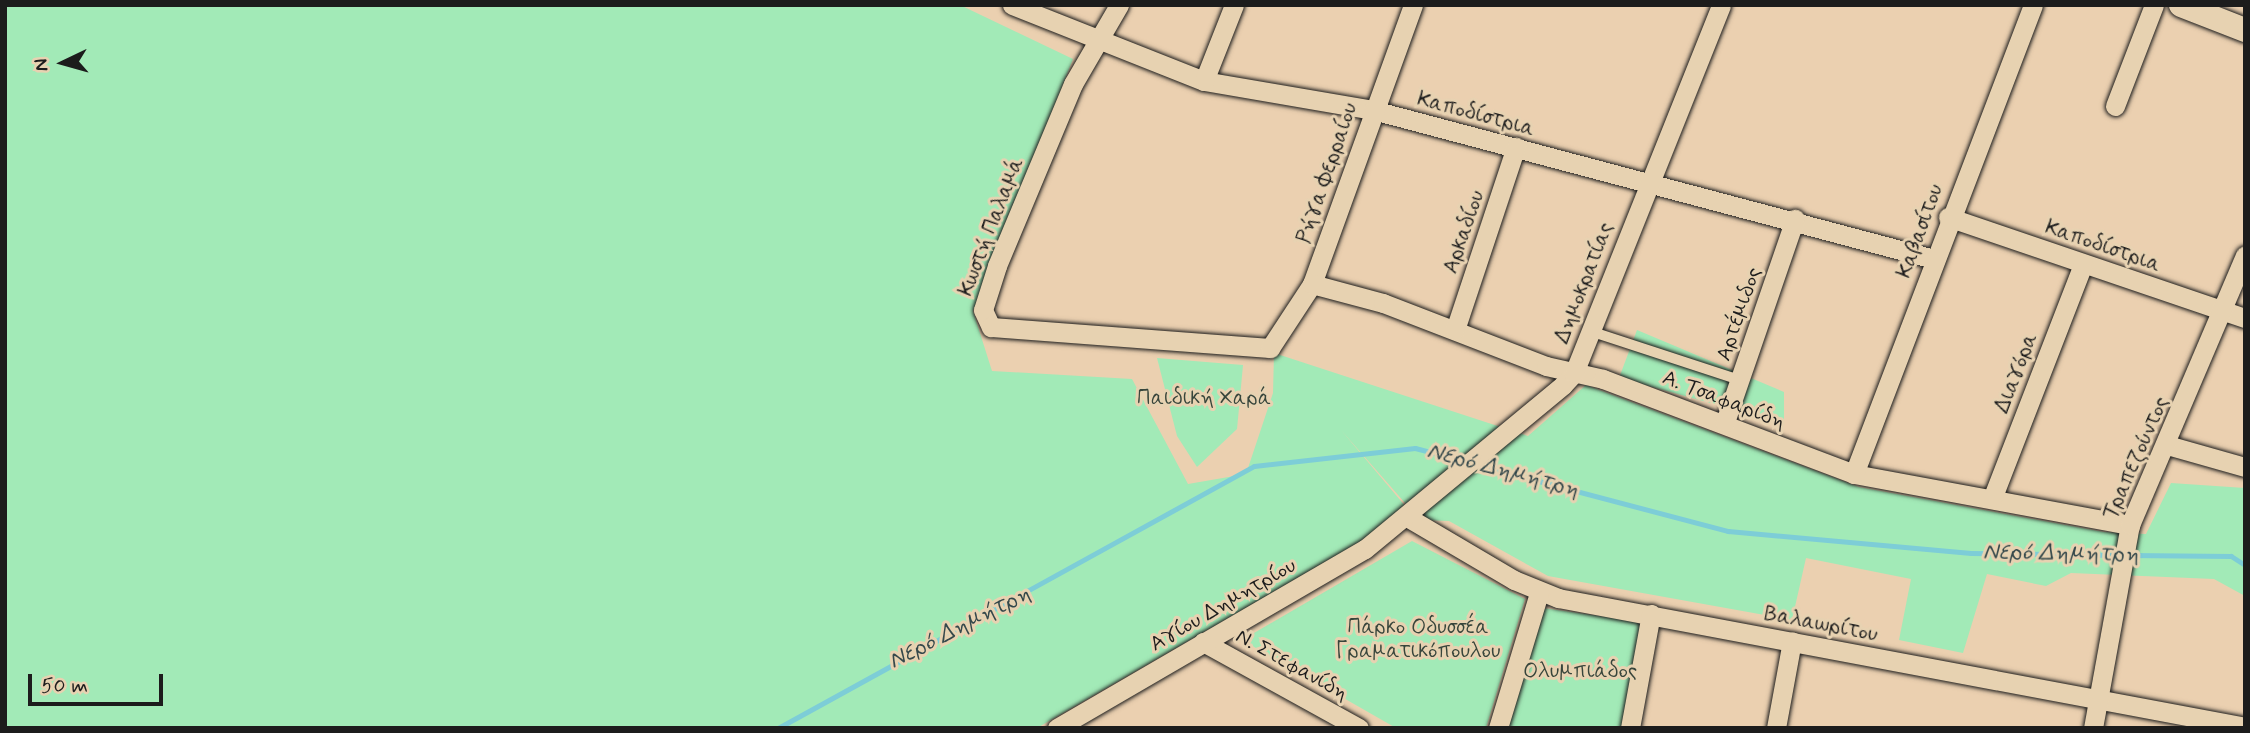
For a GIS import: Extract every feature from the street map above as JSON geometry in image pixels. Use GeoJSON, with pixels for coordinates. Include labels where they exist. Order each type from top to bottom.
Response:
{"type":"FeatureCollection","features":[{"type":"Feature","properties":{"kind":"street","name":"Καποδίστρια"},"geometry":{"type":"LineString","coordinates":[[1012,5],[1098,44],[1204,81],[1373,110],[1795,219],[1934,259]]}},
{"type":"Feature","properties":{"kind":"street","name":"Κωστή Παλαμά"},"geometry":{"type":"LineString","coordinates":[[1119,5],[1073,84],[997,266],[983,318],[991,327],[1017,331],[1270,348]]}},
{"type":"Feature","properties":{"kind":"street"},"geometry":{"type":"LineString","coordinates":[[1204,81],[1234,5]]}},
{"type":"Feature","properties":{"kind":"street","name":"Ρήγα Φερραίου"},"geometry":{"type":"LineString","coordinates":[[1270,348],[1312,284],[1413,5]]}},
{"type":"Feature","properties":{"kind":"street","name":"Δημοκρατίας"},"geometry":{"type":"LineString","coordinates":[[1407,517],[1574,373],[1647,181],[1721,5]]}},
{"type":"Feature","properties":{"kind":"street","name":"Καβασίτου"},"geometry":{"type":"LineString","coordinates":[[1854,474],[1948,216],[2033,5]]}},
{"type":"Feature","properties":{"kind":"street"},"geometry":{"type":"LineString","coordinates":[[2115,106],[2154,5]]}},
{"type":"Feature","properties":{"kind":"street"},"geometry":{"type":"LineString","coordinates":[[2181,5],[2245,30]]}},
{"type":"Feature","properties":{"kind":"street","name":"Αρκαδίου"},"geometry":{"type":"LineString","coordinates":[[1455,330],[1516,148]]}},
{"type":"Feature","properties":{"kind":"street","name":"Καποδίστρια"},"geometry":{"type":"LineString","coordinates":[[1948,216],[2245,318]]}},
{"type":"Feature","properties":{"kind":"street","name":"Αρτέμιδος"},"geometry":{"type":"LineString","coordinates":[[1725,422],[1795,219]]}},
{"type":"Feature","properties":{"kind":"street","name":"Τραπεζούντος"},"geometry":{"type":"LineString","coordinates":[[2092,728],[2127,532],[2167,445],[2245,256]]}},
{"type":"Feature","properties":{"kind":"street","name":"Διαγόρα"},"geometry":{"type":"LineString","coordinates":[[1992,499],[2082,264]]}},
{"type":"Feature","properties":{"kind":"street","name":"Α. Τσαφαρίδη"},"geometry":{"type":"LineString","coordinates":[[1312,284],[1725,422],[1854,474],[1992,499],[2127,532]]}},
{"type":"Feature","properties":{"kind":"street"},"geometry":{"type":"LineString","coordinates":[[2167,445],[2245,467]]}},
{"type":"Feature","properties":{"kind":"street","name":"Βαλαωρίτου"},"geometry":{"type":"LineString","coordinates":[[1407,517],[1539,593],[2245,727]]}},
{"type":"Feature","properties":{"kind":"street","name":"Αγίου Δημητρίου"},"geometry":{"type":"LineString","coordinates":[[1057,728],[1338,566],[1407,517]]}},
{"type":"Feature","properties":{"kind":"street"},"geometry":{"type":"LineString","coordinates":[[1498,728],[1539,593]]}},
{"type":"Feature","properties":{"kind":"street"},"geometry":{"type":"LineString","coordinates":[[1630,728],[1651,614]]}},
{"type":"Feature","properties":{"kind":"street"},"geometry":{"type":"LineString","coordinates":[[1776,728],[1792,641]]}},
{"type":"Feature","properties":{"kind":"street","name":"Ν. Στεφανίδη"},"geometry":{"type":"LineString","coordinates":[[1203,642],[1359,728]]}},
{"type":"Feature","properties":{"kind":"lane"},"geometry":{"type":"LineString","coordinates":[[1590,331],[1740,380]]}},
{"type":"Feature","properties":{"kind":"green space"},"geometry":{"type":"Polygon","coordinates":[[[5,5],[960,5],[1073,59],[973,311],[992,371],[1132,379],[1188,484],[1246,474],[1273,393],[1274,353],[1528,436],[1586,385],[1859,487],[2104,532],[2146,534],[2171,483],[2245,488],[2245,596],[2214,579],[2071,573],[2046,586],[1987,574],[1963,653],[1899,640],[1911,579],[1806,558],[1792,620],[1548,576],[1449,521],[1420,520],[1341,430],[1406,507],[1367,538],[1037,728],[5,728],[5,5]]]}},
{"type":"Feature","properties":{"kind":"green space"},"geometry":{"type":"Polygon","coordinates":[[[1637,330],[1784,392],[1784,423],[1619,378],[1637,330]]]}},
{"type":"Feature","properties":{"kind":"green space","name":"Παιδική Χαρά"},"geometry":{"type":"Polygon","coordinates":[[[1157,358],[1243,365],[1237,429],[1197,467],[1177,436],[1157,358]]]}},
{"type":"Feature","properties":{"kind":"green space","name":"Πάρκο Οδυσσέα Γραματικόπουλου"},"geometry":{"type":"Polygon","coordinates":[[[1412,541],[1525,599],[1486,728],[1396,728],[1242,640],[1412,541]]]}},
{"type":"Feature","properties":{"kind":"green space","name":"Ολυμπιάδος"},"geometry":{"type":"Polygon","coordinates":[[[1543,608],[1642,622],[1624,728],[1507,728],[1543,608]]]}},
{"type":"Feature","properties":{"kind":"waterway","name":"Νερό Δημήτρη"},"geometry":{"type":"LineString","coordinates":[[778,728],[1254,466],[1415,448],[1465,461]]}},
{"type":"Feature","properties":{"kind":"waterway","name":"Νερό Δημήτρη"},"geometry":{"type":"LineString","coordinates":[[1474,464],[1728,531],[1971,553],[2119,555]]}},
{"type":"Feature","properties":{"kind":"waterway","name":"Νερό Δημήτρη"},"geometry":{"type":"LineString","coordinates":[[2129,555],[2231,556],[2245,565]]}}]}
